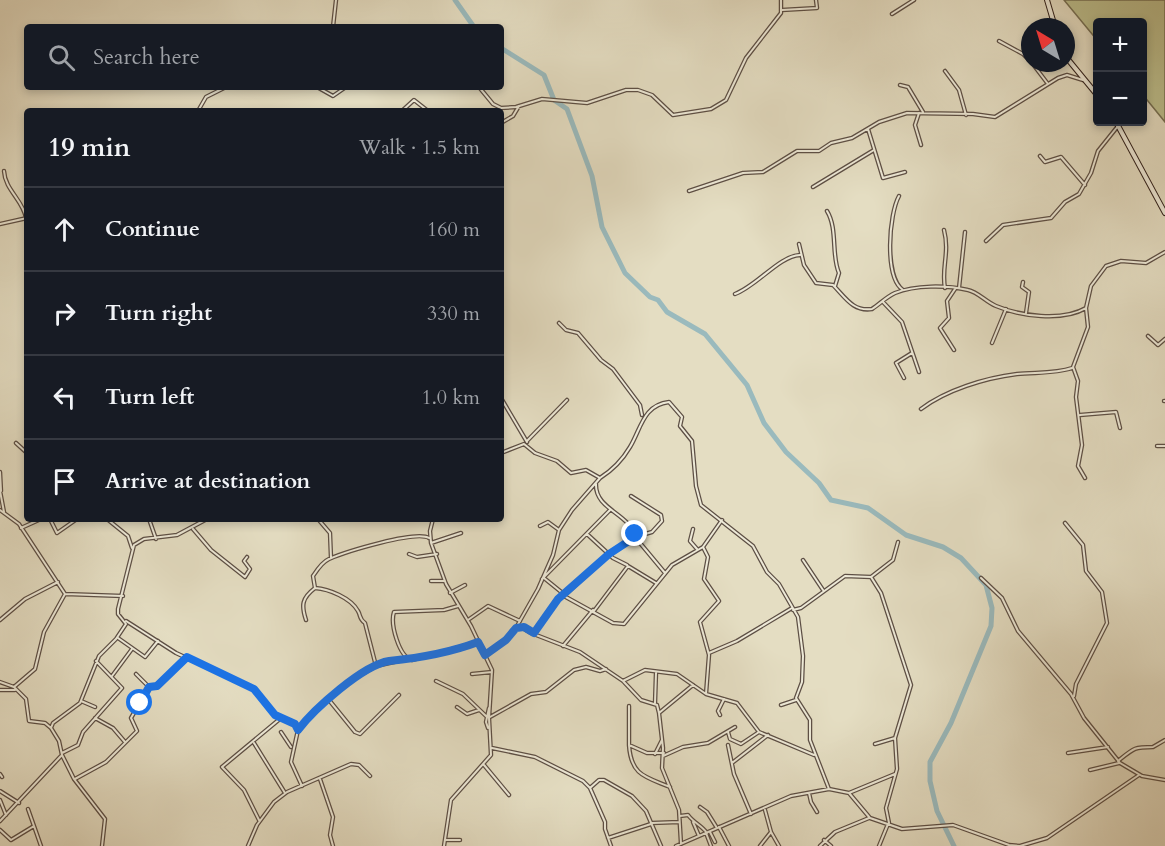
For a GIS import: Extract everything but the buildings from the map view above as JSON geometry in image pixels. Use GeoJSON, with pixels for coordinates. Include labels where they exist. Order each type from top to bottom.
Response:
{"type":"FeatureCollection","features":[{"type":"Feature","properties":{"kind":"street"},"geometry":{"type":"LineString","coordinates":[[333,24],[336,0]]}},
{"type":"Feature","properties":{"kind":"street"},"geometry":{"type":"LineString","coordinates":[[481,90],[495,106],[519,106],[542,99],[587,103],[626,90],[638,90],[652,95],[673,115],[711,109],[728,96],[740,67],[782,10],[781,0]]}},
{"type":"Feature","properties":{"kind":"street"},"geometry":{"type":"LineString","coordinates":[[782,10],[817,8],[816,0]]}},
{"type":"Feature","properties":{"kind":"street"},"geometry":{"type":"LineString","coordinates":[[892,14],[914,0]]}},
{"type":"Feature","properties":{"kind":"street"},"geometry":{"type":"LineString","coordinates":[[1047,0],[1052,18]]}},
{"type":"Feature","properties":{"kind":"street"},"geometry":{"type":"LineString","coordinates":[[999,41],[1021,53]]}},
{"type":"Feature","properties":{"kind":"street"},"geometry":{"type":"LineString","coordinates":[[1075,69],[1093,91]]}},
{"type":"Feature","properties":{"kind":"street"},"geometry":{"type":"LineString","coordinates":[[945,71],[959,90],[966,115]]}},
{"type":"Feature","properties":{"kind":"street"},"geometry":{"type":"LineString","coordinates":[[1039,72],[1048,84]]}},
{"type":"Feature","properties":{"kind":"street"},"geometry":{"type":"LineString","coordinates":[[689,191],[743,172],[763,172],[797,151],[819,151],[831,143],[852,138],[886,119],[921,112],[995,117],[1067,75],[1084,81]]}},
{"type":"Feature","properties":{"kind":"street"},"geometry":{"type":"LineString","coordinates":[[900,85],[908,87],[921,112]]}},
{"type":"Feature","properties":{"kind":"street"},"geometry":{"type":"LineString","coordinates":[[200,108],[207,97],[220,90]]}},
{"type":"Feature","properties":{"kind":"street"},"geometry":{"type":"LineString","coordinates":[[322,90],[333,96],[342,90]]}},
{"type":"Feature","properties":{"kind":"street"},"geometry":{"type":"LineString","coordinates":[[405,108],[414,100],[424,108]]}},
{"type":"Feature","properties":{"kind":"street"},"geometry":{"type":"LineString","coordinates":[[504,121],[513,116],[519,106]]}},
{"type":"Feature","properties":{"kind":"street"},"geometry":{"type":"LineString","coordinates":[[921,112],[915,125],[921,144]]}},
{"type":"Feature","properties":{"kind":"street"},"geometry":{"type":"LineString","coordinates":[[986,241],[1003,225],[1051,218],[1065,202],[1079,194],[1085,185],[1098,151],[1115,126]]}},
{"type":"Feature","properties":{"kind":"street"},"geometry":{"type":"LineString","coordinates":[[1119,126],[1165,213]]}},
{"type":"Feature","properties":{"kind":"street"},"geometry":{"type":"LineString","coordinates":[[868,129],[883,178],[905,172]]}},
{"type":"Feature","properties":{"kind":"street"},"geometry":{"type":"LineString","coordinates":[[813,187],[874,150]]}},
{"type":"Feature","properties":{"kind":"street"},"geometry":{"type":"LineString","coordinates":[[1040,156],[1045,162],[1059,157],[1063,158],[1085,185]]}},
{"type":"Feature","properties":{"kind":"street"},"geometry":{"type":"LineString","coordinates":[[4,171],[9,188],[24,211]]}},
{"type":"Feature","properties":{"kind":"street"},"geometry":{"type":"LineString","coordinates":[[899,196],[891,213],[890,241],[893,272],[897,286],[903,290]]}},
{"type":"Feature","properties":{"kind":"street"},"geometry":{"type":"LineString","coordinates":[[827,212],[832,223],[834,263],[839,272],[835,286]]}},
{"type":"Feature","properties":{"kind":"street"},"geometry":{"type":"LineString","coordinates":[[0,224],[24,218]]}},
{"type":"Feature","properties":{"kind":"street"},"geometry":{"type":"LineString","coordinates":[[0,219],[5,223]]}},
{"type":"Feature","properties":{"kind":"street"},"geometry":{"type":"LineString","coordinates":[[944,230],[948,253],[943,276],[945,288]]}},
{"type":"Feature","properties":{"kind":"street"},"geometry":{"type":"LineString","coordinates":[[954,350],[940,328],[949,318],[946,305],[957,289],[965,232]]}},
{"type":"Feature","properties":{"kind":"street"},"geometry":{"type":"LineString","coordinates":[[799,244],[801,255],[816,283],[835,286],[849,303],[857,308],[870,310],[903,290],[945,288],[971,291],[991,304],[1026,313],[1062,315],[1086,308]]}},
{"type":"Feature","properties":{"kind":"street"},"geometry":{"type":"LineString","coordinates":[[1086,478],[1078,466],[1083,445],[1079,431],[1077,381],[1073,367],[1088,327],[1086,308],[1090,286],[1106,266],[1121,261],[1146,262],[1165,252]]}},
{"type":"Feature","properties":{"kind":"street"},"geometry":{"type":"LineString","coordinates":[[735,294],[750,287],[788,257],[801,255]]}},
{"type":"Feature","properties":{"kind":"street"},"geometry":{"type":"LineString","coordinates":[[1023,282],[1022,287],[1029,292],[1026,313]]}},
{"type":"Feature","properties":{"kind":"street"},"geometry":{"type":"LineString","coordinates":[[882,302],[902,322],[919,372]]}},
{"type":"Feature","properties":{"kind":"street"},"geometry":{"type":"LineString","coordinates":[[992,343],[1006,309]]}},
{"type":"Feature","properties":{"kind":"street"},"geometry":{"type":"LineString","coordinates":[[559,322],[566,330],[578,333],[601,360],[613,369],[640,405],[643,417]]}},
{"type":"Feature","properties":{"kind":"street"},"geometry":{"type":"LineString","coordinates":[[1148,336],[1158,345],[1165,339]]}},
{"type":"Feature","properties":{"kind":"street"},"geometry":{"type":"LineString","coordinates":[[904,378],[896,363],[912,353]]}},
{"type":"Feature","properties":{"kind":"street"},"geometry":{"type":"LineString","coordinates":[[921,409],[951,393],[985,381],[1014,374],[1073,367]]}},
{"type":"Feature","properties":{"kind":"street"},"geometry":{"type":"LineString","coordinates":[[527,441],[567,400]]}},
{"type":"Feature","properties":{"kind":"street"},"geometry":{"type":"LineString","coordinates":[[485,655],[506,640],[520,622],[543,578],[560,530],[578,502],[626,453],[643,417],[663,402],[669,402],[682,417],[680,426],[687,433],[693,448],[696,486],[700,501],[706,511],[722,520],[740,538],[753,546],[767,572],[779,584],[799,619],[803,656],[802,682],[796,700],[810,720],[808,735],[829,789]]}},
{"type":"Feature","properties":{"kind":"street"},"geometry":{"type":"LineString","coordinates":[[504,403],[527,441],[527,446]]}},
{"type":"Feature","properties":{"kind":"street"},"geometry":{"type":"LineString","coordinates":[[1080,415],[1116,412],[1119,428]]}},
{"type":"Feature","properties":{"kind":"street"},"geometry":{"type":"LineString","coordinates":[[16,443],[24,450]]}},
{"type":"Feature","properties":{"kind":"street"},"geometry":{"type":"LineString","coordinates":[[504,452],[522,444],[535,453],[557,461],[571,473],[586,470],[600,478]]}},
{"type":"Feature","properties":{"kind":"street"},"geometry":{"type":"LineString","coordinates":[[1157,446],[1165,446]]}},
{"type":"Feature","properties":{"kind":"street"},"geometry":{"type":"LineString","coordinates":[[0,472],[0,491],[4,512]]}},
{"type":"Feature","properties":{"kind":"street"},"geometry":{"type":"LineString","coordinates":[[596,484],[597,492],[610,510],[617,513],[634,531],[635,537],[665,573]]}},
{"type":"Feature","properties":{"kind":"street"},"geometry":{"type":"LineString","coordinates":[[531,633],[536,631],[558,599],[609,554],[635,537],[652,532],[662,518],[656,511],[643,506],[631,496]]}},
{"type":"Feature","properties":{"kind":"street"},"geometry":{"type":"LineString","coordinates":[[0,510],[21,528],[65,594]]}},
{"type":"Feature","properties":{"kind":"street"},"geometry":{"type":"LineString","coordinates":[[543,578],[610,510]]}},
{"type":"Feature","properties":{"kind":"street"},"geometry":{"type":"LineString","coordinates":[[543,578],[564,596],[613,623],[624,624],[672,564],[703,547],[722,520]]}},
{"type":"Feature","properties":{"kind":"street"},"geometry":{"type":"LineString","coordinates":[[21,528],[34,522]]}},
{"type":"Feature","properties":{"kind":"street"},"geometry":{"type":"LineString","coordinates":[[51,522],[57,534],[73,522]]}},
{"type":"Feature","properties":{"kind":"street"},"geometry":{"type":"LineString","coordinates":[[111,522],[128,536],[132,548],[118,613],[126,621],[158,641],[254,689],[273,713],[295,724],[298,730]]}},
{"type":"Feature","properties":{"kind":"street"},"geometry":{"type":"LineString","coordinates":[[150,522],[156,539]]}},
{"type":"Feature","properties":{"kind":"street"},"geometry":{"type":"LineString","coordinates":[[132,548],[144,540],[192,529],[202,522]]}},
{"type":"Feature","properties":{"kind":"street"},"geometry":{"type":"LineString","coordinates":[[321,522],[330,533],[331,558]]}},
{"type":"Feature","properties":{"kind":"street"},"geometry":{"type":"LineString","coordinates":[[431,541],[433,522]]}},
{"type":"Feature","properties":{"kind":"street"},"geometry":{"type":"LineString","coordinates":[[540,526],[548,522],[560,530]]}},
{"type":"Feature","properties":{"kind":"street"},"geometry":{"type":"LineString","coordinates":[[1065,523],[1083,544],[1086,571],[1102,592],[1107,623],[1076,684],[1076,700]]}},
{"type":"Feature","properties":{"kind":"street"},"geometry":{"type":"LineString","coordinates":[[192,529],[212,550],[245,577],[250,569],[244,561],[247,557]]}},
{"type":"Feature","properties":{"kind":"street"},"geometry":{"type":"LineString","coordinates":[[693,529],[690,542],[697,549]]}},
{"type":"Feature","properties":{"kind":"street"},"geometry":{"type":"LineString","coordinates":[[431,541],[461,533]]}},
{"type":"Feature","properties":{"kind":"street"},"geometry":{"type":"LineString","coordinates":[[587,534],[609,554],[656,583]]}},
{"type":"Feature","properties":{"kind":"street"},"geometry":{"type":"LineString","coordinates":[[306,620],[302,601],[315,588],[314,574],[331,558],[378,543],[409,537],[423,535],[431,541],[450,593],[468,620],[492,672],[488,717],[491,755],[452,800],[444,846]]}},
{"type":"Feature","properties":{"kind":"street"},"geometry":{"type":"LineString","coordinates":[[709,653],[731,644],[793,609],[804,606],[823,590],[831,588],[850,574],[872,577],[893,560],[898,542]]}},
{"type":"Feature","properties":{"kind":"street"},"geometry":{"type":"LineString","coordinates":[[703,547],[708,557],[704,579],[719,601],[700,622],[709,653],[706,693]]}},
{"type":"Feature","properties":{"kind":"street"},"geometry":{"type":"LineString","coordinates":[[409,554],[417,557],[437,554]]}},
{"type":"Feature","properties":{"kind":"street"},"geometry":{"type":"LineString","coordinates":[[803,560],[823,590]]}},
{"type":"Feature","properties":{"kind":"street"},"geometry":{"type":"LineString","coordinates":[[563,646],[629,566]]}},
{"type":"Feature","properties":{"kind":"street"},"geometry":{"type":"LineString","coordinates":[[872,577],[881,593],[911,685],[895,738],[895,774],[886,808],[889,823],[879,846]]}},
{"type":"Feature","properties":{"kind":"street"},"geometry":{"type":"LineString","coordinates":[[981,578],[1002,598],[1023,639],[1076,700],[1084,718],[1119,762],[1139,775],[1165,780]]}},
{"type":"Feature","properties":{"kind":"street"},"geometry":{"type":"LineString","coordinates":[[431,581],[445,581]]}},
{"type":"Feature","properties":{"kind":"street"},"geometry":{"type":"LineString","coordinates":[[0,620],[25,599],[58,582]]}},
{"type":"Feature","properties":{"kind":"street"},"geometry":{"type":"LineString","coordinates":[[450,593],[465,585]]}},
{"type":"Feature","properties":{"kind":"street"},"geometry":{"type":"LineString","coordinates":[[315,588],[331,590],[357,609],[365,623],[376,666]]}},
{"type":"Feature","properties":{"kind":"street"},"geometry":{"type":"LineString","coordinates":[[65,594],[123,596]]}},
{"type":"Feature","properties":{"kind":"street"},"geometry":{"type":"LineString","coordinates":[[0,690],[15,688],[35,669],[44,632],[65,594]]}},
{"type":"Feature","properties":{"kind":"street"},"geometry":{"type":"LineString","coordinates":[[408,659],[395,632],[394,612],[444,610],[458,606]]}},
{"type":"Feature","properties":{"kind":"street"},"geometry":{"type":"LineString","coordinates":[[468,620],[488,606],[520,622]]}},
{"type":"Feature","properties":{"kind":"street"},"geometry":{"type":"LineString","coordinates":[[51,728],[53,723],[72,711],[81,701],[96,661],[117,638],[126,621]]}},
{"type":"Feature","properties":{"kind":"street"},"geometry":{"type":"LineString","coordinates":[[516,628],[524,627],[531,633],[580,652],[589,661],[623,681],[641,700],[664,708]]}},
{"type":"Feature","properties":{"kind":"street"},"geometry":{"type":"LineString","coordinates":[[117,638],[147,657],[158,641]]}},
{"type":"Feature","properties":{"kind":"street"},"geometry":{"type":"LineString","coordinates":[[302,786],[291,766],[292,749],[298,730],[317,708],[352,680],[376,666],[448,652],[478,642]]}},
{"type":"Feature","properties":{"kind":"street"},"geometry":{"type":"LineString","coordinates":[[112,676],[132,649]]}},
{"type":"Feature","properties":{"kind":"street"},"geometry":{"type":"LineString","coordinates":[[149,687],[157,686],[187,657]]}},
{"type":"Feature","properties":{"kind":"street"},"geometry":{"type":"LineString","coordinates":[[0,821],[62,754],[79,744],[80,736],[122,688],[96,661]]}},
{"type":"Feature","properties":{"kind":"street"},"geometry":{"type":"LineString","coordinates":[[488,717],[531,694],[546,693],[574,670],[586,667],[606,669]]}},
{"type":"Feature","properties":{"kind":"street"},"geometry":{"type":"LineString","coordinates":[[623,681],[645,670],[677,674],[706,693],[742,708],[752,726],[759,732],[805,749],[816,757]]}},
{"type":"Feature","properties":{"kind":"street"},"geometry":{"type":"LineString","coordinates":[[472,674],[492,672]]}},
{"type":"Feature","properties":{"kind":"street"},"geometry":{"type":"LineString","coordinates":[[655,703],[656,673]]}},
{"type":"Feature","properties":{"kind":"street"},"geometry":{"type":"LineString","coordinates":[[136,674],[149,687]]}},
{"type":"Feature","properties":{"kind":"street"},"geometry":{"type":"LineString","coordinates":[[435,681],[459,692],[488,717]]}},
{"type":"Feature","properties":{"kind":"street"},"geometry":{"type":"LineString","coordinates":[[0,682],[15,688],[27,702],[29,721],[45,723],[51,728],[59,741],[62,754],[74,779],[105,819],[102,846]]}},
{"type":"Feature","properties":{"kind":"street"},"geometry":{"type":"LineString","coordinates":[[659,713],[693,685]]}},
{"type":"Feature","properties":{"kind":"street"},"geometry":{"type":"LineString","coordinates":[[74,779],[106,762],[137,731],[131,718],[149,687]]}},
{"type":"Feature","properties":{"kind":"street"},"geometry":{"type":"LineString","coordinates":[[329,700],[355,732],[360,734],[399,695]]}},
{"type":"Feature","properties":{"kind":"street"},"geometry":{"type":"LineString","coordinates":[[720,715],[719,710],[724,699]]}},
{"type":"Feature","properties":{"kind":"street"},"geometry":{"type":"LineString","coordinates":[[781,705],[796,700]]}},
{"type":"Feature","properties":{"kind":"street"},"geometry":{"type":"LineString","coordinates":[[81,701],[95,708]]}},
{"type":"Feature","properties":{"kind":"street"},"geometry":{"type":"LineString","coordinates":[[629,706],[629,745],[632,761],[642,777],[670,788]]}},
{"type":"Feature","properties":{"kind":"street"},"geometry":{"type":"LineString","coordinates":[[658,706],[663,739],[662,768],[680,816],[681,844]]}},
{"type":"Feature","properties":{"kind":"street"},"geometry":{"type":"LineString","coordinates":[[457,707],[467,714],[479,710]]}},
{"type":"Feature","properties":{"kind":"street"},"geometry":{"type":"LineString","coordinates":[[95,718],[113,728],[125,742]]}},
{"type":"Feature","properties":{"kind":"street"},"geometry":{"type":"LineString","coordinates":[[260,821],[243,790],[222,767],[281,718]]}},
{"type":"Feature","properties":{"kind":"street"},"geometry":{"type":"LineString","coordinates":[[629,745],[647,753],[663,755],[683,747],[708,743],[735,727]]}},
{"type":"Feature","properties":{"kind":"street"},"geometry":{"type":"LineString","coordinates":[[728,731],[730,739],[741,744],[759,732]]}},
{"type":"Feature","properties":{"kind":"street"},"geometry":{"type":"LineString","coordinates":[[281,732],[292,749]]}},
{"type":"Feature","properties":{"kind":"street"},"geometry":{"type":"LineString","coordinates":[[732,763],[768,735]]}},
{"type":"Feature","properties":{"kind":"street"},"geometry":{"type":"LineString","coordinates":[[875,744],[895,738]]}},
{"type":"Feature","properties":{"kind":"street"},"geometry":{"type":"LineString","coordinates":[[655,754],[663,739]]}},
{"type":"Feature","properties":{"kind":"street"},"geometry":{"type":"LineString","coordinates":[[1090,770],[1119,762],[1133,749],[1141,746],[1153,747],[1165,740]]}},
{"type":"Feature","properties":{"kind":"street"},"geometry":{"type":"LineString","coordinates":[[254,742],[285,794]]}},
{"type":"Feature","properties":{"kind":"street"},"geometry":{"type":"LineString","coordinates":[[728,745],[732,763],[751,814]]}},
{"type":"Feature","properties":{"kind":"street"},"geometry":{"type":"LineString","coordinates":[[1068,753],[1108,747]]}},
{"type":"Feature","properties":{"kind":"street"},"geometry":{"type":"LineString","coordinates":[[492,748],[501,748],[549,762],[584,782],[590,788],[605,822],[611,846]]}},
{"type":"Feature","properties":{"kind":"street"},"geometry":{"type":"LineString","coordinates":[[254,846],[248,845],[268,807],[285,794],[356,764],[370,776]]}},
{"type":"Feature","properties":{"kind":"street"},"geometry":{"type":"LineString","coordinates":[[484,765],[509,795]]}},
{"type":"Feature","properties":{"kind":"street"},"geometry":{"type":"LineString","coordinates":[[676,846],[784,799],[829,789],[849,793],[895,774]]}},
{"type":"Feature","properties":{"kind":"street"},"geometry":{"type":"LineString","coordinates":[[849,793],[870,818],[905,830],[916,826],[946,825],[968,828],[1009,845],[1034,843],[1051,836],[1139,775]]}},
{"type":"Feature","properties":{"kind":"street"},"geometry":{"type":"LineString","coordinates":[[320,779],[333,818],[330,836],[333,846]]}},
{"type":"Feature","properties":{"kind":"street"},"geometry":{"type":"LineString","coordinates":[[590,788],[601,780],[622,789],[646,811],[661,846]]}},
{"type":"Feature","properties":{"kind":"street"},"geometry":{"type":"LineString","coordinates":[[0,790],[19,803]]}},
{"type":"Feature","properties":{"kind":"street"},"geometry":{"type":"LineString","coordinates":[[809,793],[817,812]]}},
{"type":"Feature","properties":{"kind":"street"},"geometry":{"type":"LineString","coordinates":[[0,800],[6,815]]}},
{"type":"Feature","properties":{"kind":"street"},"geometry":{"type":"LineString","coordinates":[[700,807],[718,827],[729,846]]}},
{"type":"Feature","properties":{"kind":"street"},"geometry":{"type":"LineString","coordinates":[[28,809],[41,846]]}},
{"type":"Feature","properties":{"kind":"street"},"geometry":{"type":"LineString","coordinates":[[765,809],[771,832],[779,846]]}},
{"type":"Feature","properties":{"kind":"street"},"geometry":{"type":"LineString","coordinates":[[680,816],[688,815],[699,836]]}},
{"type":"Feature","properties":{"kind":"street"},"geometry":{"type":"LineString","coordinates":[[820,846],[824,840],[838,830],[870,818]]}},
{"type":"Feature","properties":{"kind":"street"},"geometry":{"type":"LineString","coordinates":[[608,838],[652,823],[679,822]]}},
{"type":"Feature","properties":{"kind":"street"},"geometry":{"type":"LineString","coordinates":[[693,822],[701,824],[715,842]]}},
{"type":"Feature","properties":{"kind":"street"},"geometry":{"type":"LineString","coordinates":[[0,830],[11,840],[34,826]]}},
{"type":"Feature","properties":{"kind":"street"},"geometry":{"type":"LineString","coordinates":[[759,846],[771,832]]}},
{"type":"Feature","properties":{"kind":"street"},"geometry":{"type":"LineString","coordinates":[[708,833],[711,846]]}},
{"type":"Feature","properties":{"kind":"street"},"geometry":{"type":"LineString","coordinates":[[445,840],[460,840]]}},
{"type":"Feature","properties":{"kind":"street"},"geometry":{"type":"LineString","coordinates":[[824,840],[831,846]]}},
{"type":"Feature","properties":{"kind":"green space"},"geometry":{"type":"Polygon","coordinates":[[[1064,0],[1165,0],[1165,122],[1147,100],[1147,18],[1093,18],[1093,35],[1064,0]]]}},
{"type":"Feature","properties":{"kind":"waterway"},"geometry":{"type":"LineString","coordinates":[[455,0],[472,24]]}},
{"type":"Feature","properties":{"kind":"waterway"},"geometry":{"type":"LineString","coordinates":[[504,50],[544,75],[554,100],[567,109],[592,176],[602,227],[625,273],[650,297],[658,300],[667,312],[705,334],[747,385],[764,423],[786,452],[819,483],[831,500],[868,508],[906,535],[943,547],[961,558],[986,585],[992,608],[991,626],[951,723],[930,762],[930,781],[937,811],[954,846]]}},
{"type":"Feature","properties":{"kind":"route"},"geometry":{"type":"LineString","coordinates":[[140,703],[149,687],[155,688],[187,657],[254,689],[262,696],[275,715],[295,724],[298,730],[317,708],[352,680],[378,665],[389,661],[400,662],[448,652],[478,642],[485,655],[506,640],[516,628],[524,627],[534,633],[560,597],[564,596],[609,554],[635,537],[635,534]]}}]}
